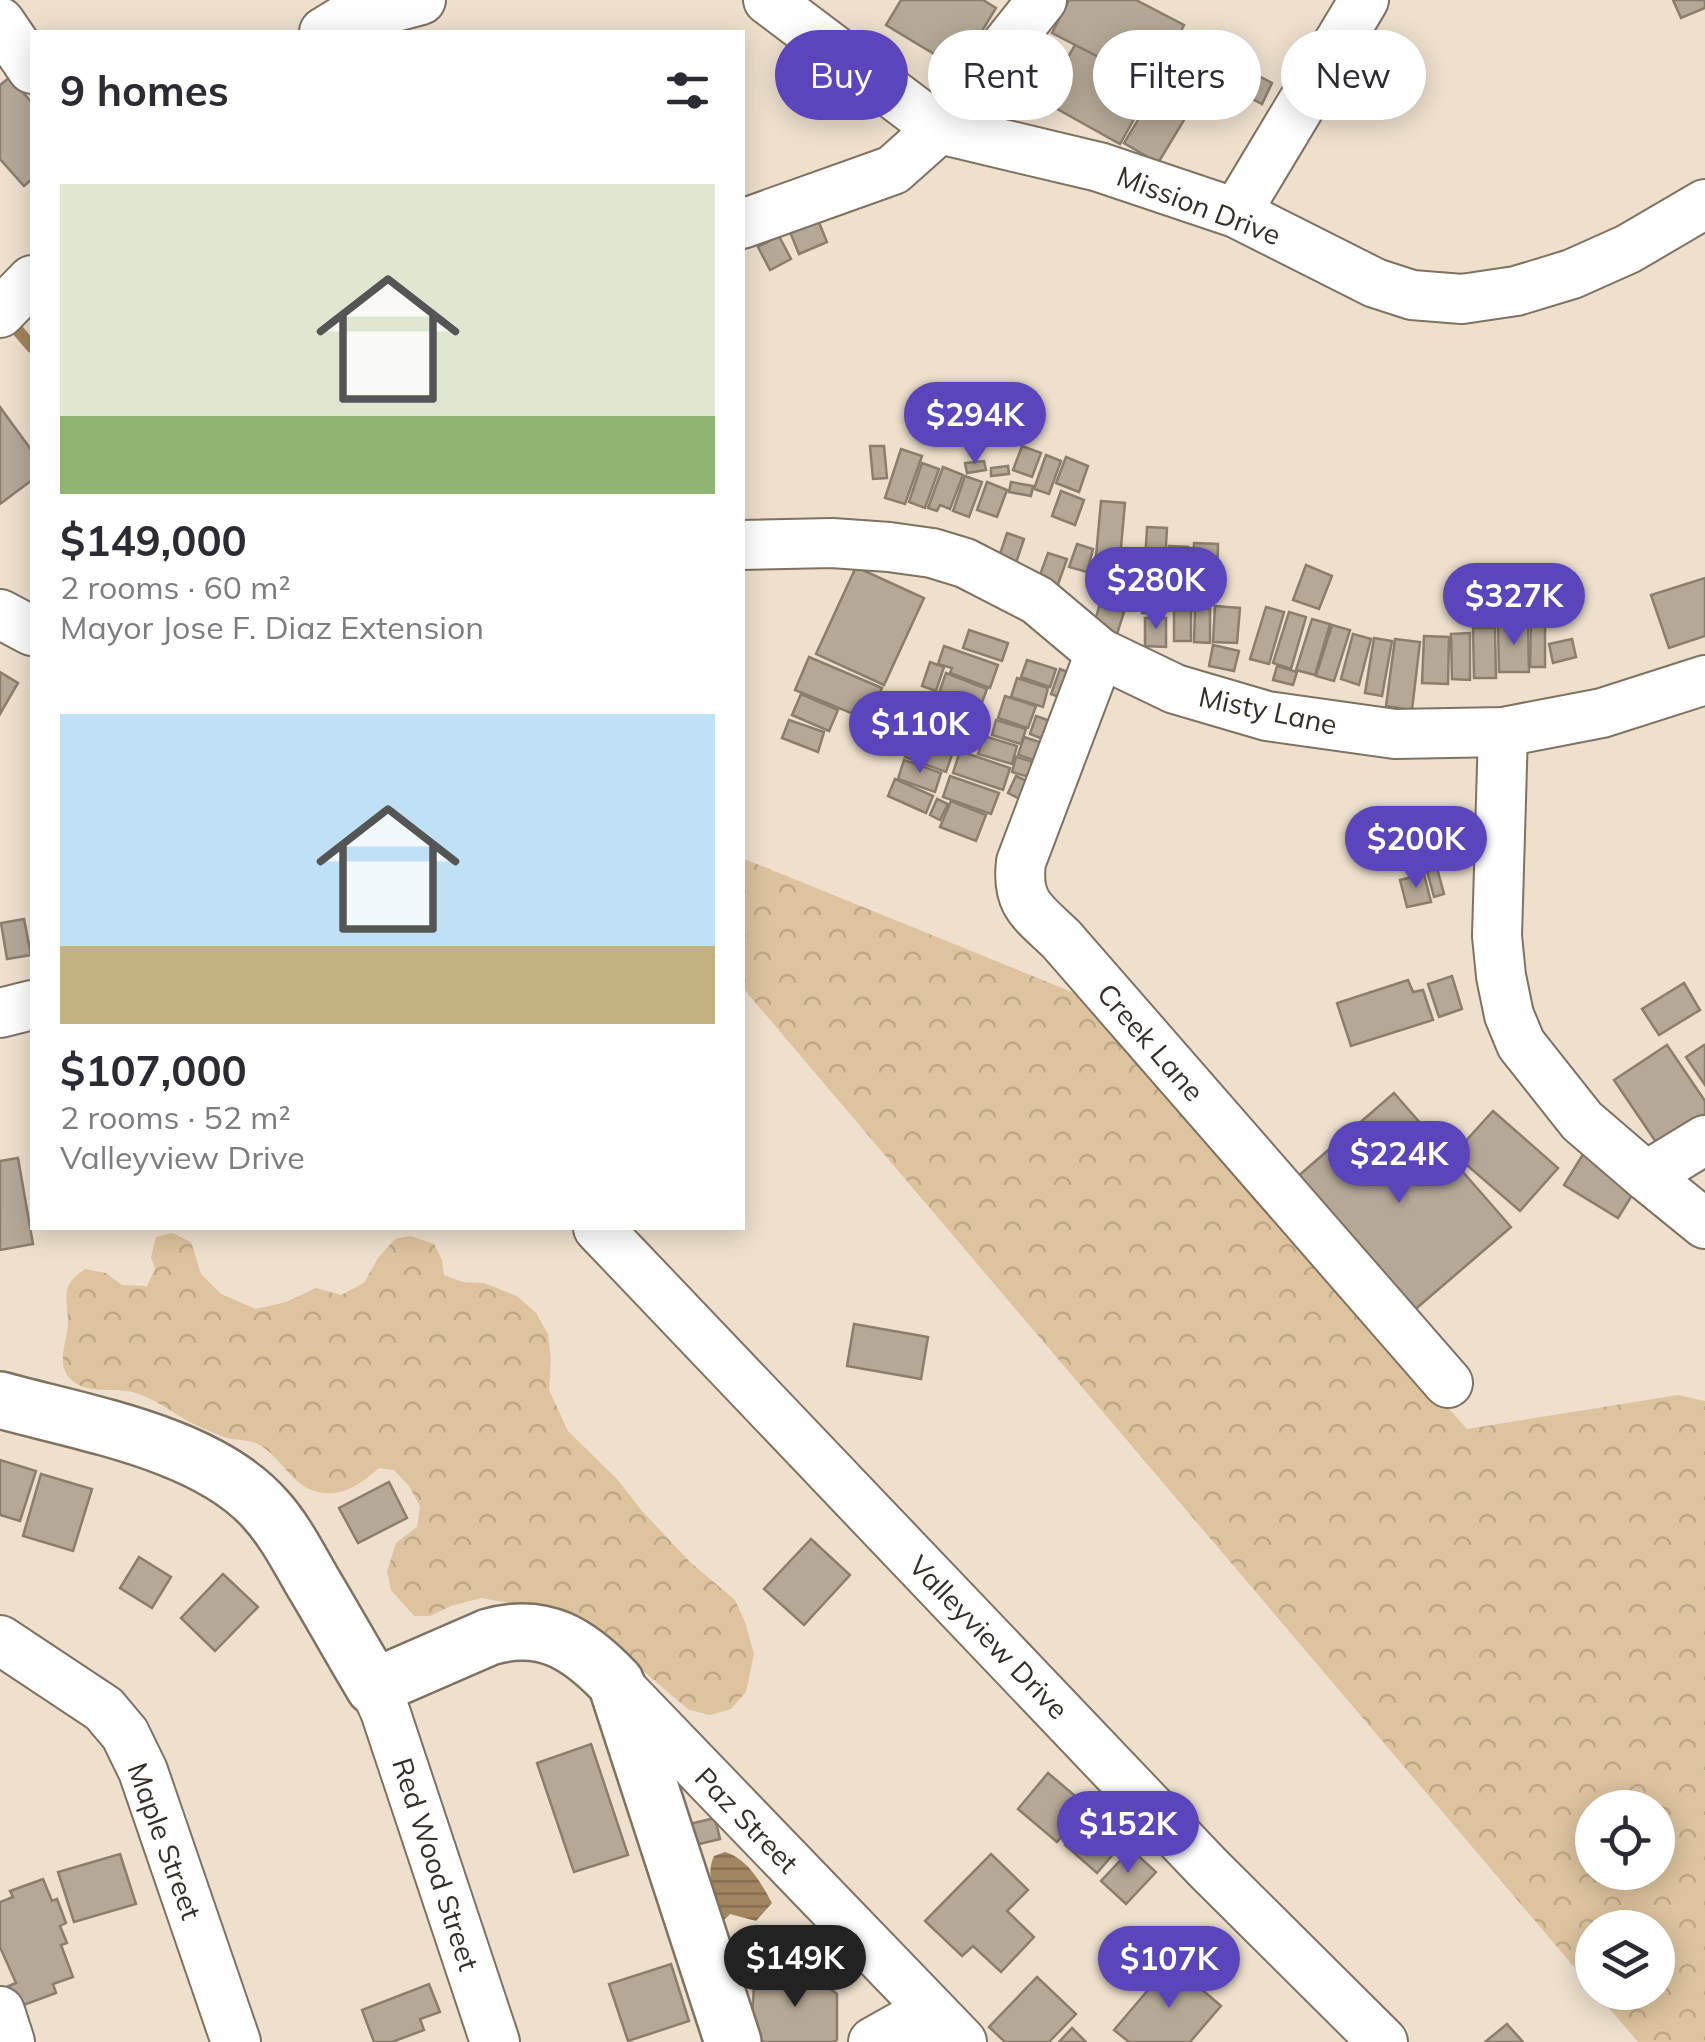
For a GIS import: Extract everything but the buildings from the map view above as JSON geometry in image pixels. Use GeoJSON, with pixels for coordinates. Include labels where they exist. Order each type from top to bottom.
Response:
{"type":"FeatureCollection","features":[{"type":"Feature","properties":{"kind":"street"},"geometry":{"type":"LineString","coordinates":[[332,18],[421,0]]}},
{"type":"Feature","properties":{"kind":"street","name":"Mission Drive"},"geometry":{"type":"LineString","coordinates":[[768,0],[939,129],[1099,167],[1236,213],[1375,284],[1412,295],[1462,298],[1516,291],[1572,274],[1628,248],[1705,204]]}},
{"type":"Feature","properties":{"kind":"street"},"geometry":{"type":"LineString","coordinates":[[745,223],[893,170],[939,129],[1042,0]]}},
{"type":"Feature","properties":{"kind":"street"},"geometry":{"type":"LineString","coordinates":[[1236,213],[1364,0]]}},
{"type":"Feature","properties":{"kind":"street"},"geometry":{"type":"LineString","coordinates":[[0,22],[30,67]]}},
{"type":"Feature","properties":{"kind":"street"},"geometry":{"type":"LineString","coordinates":[[0,313],[30,282]]}},
{"type":"Feature","properties":{"kind":"street","name":"Misty Lane"},"geometry":{"type":"LineString","coordinates":[[745,545],[889,547],[965,564],[1037,600],[1100,653],[1175,690],[1267,716],[1395,734],[1503,732],[1602,713],[1705,680]]}},
{"type":"Feature","properties":{"kind":"street"},"geometry":{"type":"LineString","coordinates":[[0,614],[30,631]]}},
{"type":"Feature","properties":{"kind":"street","name":"Creek Lane"},"geometry":{"type":"LineString","coordinates":[[1100,653],[1021,862],[1022,896],[1448,1383]]}},
{"type":"Feature","properties":{"kind":"street"},"geometry":{"type":"LineString","coordinates":[[1503,732],[1497,936],[1509,1015],[1521,1044],[1582,1121],[1705,1224]]}},
{"type":"Feature","properties":{"kind":"street"},"geometry":{"type":"LineString","coordinates":[[0,1014],[30,1006]]}},
{"type":"Feature","properties":{"kind":"street"},"geometry":{"type":"LineString","coordinates":[[1646,1176],[1705,1140]]}},
{"type":"Feature","properties":{"kind":"street","name":"Valleyview Drive"},"geometry":{"type":"LineString","coordinates":[[600,1230],[1195,1854],[1383,2042]]}},
{"type":"Feature","properties":{"kind":"street"},"geometry":{"type":"LineString","coordinates":[[0,1400],[175,1450],[238,1483],[266,1509],[287,1538],[374,1687],[507,1632],[551,1636],[576,1646],[599,1665],[616,1683],[732,2042]]}},
{"type":"Feature","properties":{"kind":"street","name":"Maple Street"},"geometry":{"type":"LineString","coordinates":[[0,1640],[104,1708],[125,1734],[143,1771],[236,2042]]}},
{"type":"Feature","properties":{"kind":"street","name":"Paz Street"},"geometry":{"type":"LineString","coordinates":[[616,1683],[944,2031]]}},
{"type":"Feature","properties":{"kind":"street","name":"Red Wood Street"},"geometry":{"type":"LineString","coordinates":[[374,1687],[495,2042]]}},
{"type":"Feature","properties":{"kind":"street"},"geometry":{"type":"LineString","coordinates":[[0,2011],[10,2042]]}},
{"type":"Feature","properties":{"kind":"street"},"geometry":{"type":"LineString","coordinates":[[873,2042],[944,2031]]}},
{"type":"Feature","properties":{"kind":"green space"},"geometry":{"type":"Polygon","coordinates":[[[745,859],[1077,994],[1467,1429],[1678,1395],[1705,1401],[1705,2042],[1638,2042],[1611,2010],[1675,2010],[1675,1910],[1575,1910],[1575,1968],[745,990],[745,859]]]}},
{"type":"Feature","properties":{"kind":"green space"},"geometry":{"type":"Polygon","coordinates":[[[172,1233],[191,1242],[201,1274],[221,1294],[256,1309],[286,1302],[316,1288],[341,1295],[364,1283],[395,1239],[410,1236],[434,1244],[444,1275],[462,1282],[484,1283],[517,1296],[536,1313],[548,1334],[549,1390],[568,1431],[617,1479],[690,1562],[735,1600],[754,1654],[746,1692],[731,1709],[710,1715],[689,1710],[614,1646],[546,1609],[481,1598],[430,1616],[414,1616],[391,1590],[387,1571],[396,1543],[417,1527],[420,1506],[394,1470],[379,1468],[343,1491],[318,1492],[293,1478],[258,1444],[221,1436],[139,1394],[88,1388],[73,1382],[63,1363],[68,1286],[85,1269],[106,1273],[122,1285],[147,1286],[155,1269],[151,1257],[156,1237],[172,1233]]]}},
{"type":"Feature","properties":{"kind":"shaded area"},"geometry":{"type":"Polygon","coordinates":[[[725,1852],[747,1866],[772,1903],[756,1921],[730,1914],[724,1920],[710,1872],[714,1856],[725,1852]]]}},
{"type":"Feature","properties":{"kind":"waterway"},"geometry":{"type":"LineString","coordinates":[[8,319],[30,345]]}}]}
